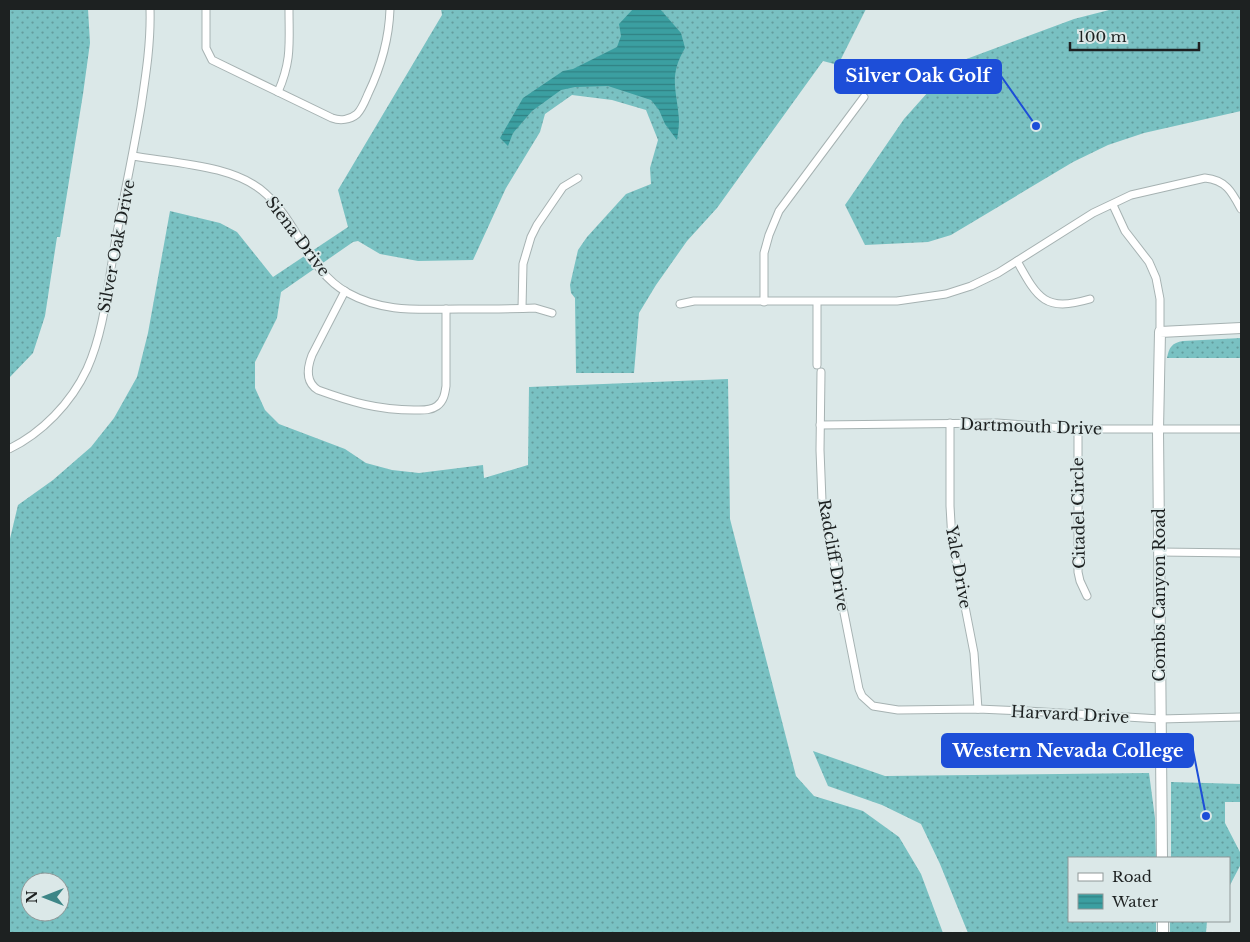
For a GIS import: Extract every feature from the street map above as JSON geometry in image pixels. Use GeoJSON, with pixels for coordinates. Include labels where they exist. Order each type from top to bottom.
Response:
{"type":"FeatureCollection","features":[{"type":"Feature","properties":{"kind":"street","name":"Silver Oak Drive"},"geometry":{"type":"LineString","coordinates":[[9,449],[34,434],[51,419],[70,396],[86,370],[96,344],[133,156],[150,49],[150,9]]}},
{"type":"Feature","properties":{"kind":"street"},"geometry":{"type":"LineString","coordinates":[[206,9],[206,48],[212,60],[336,119],[346,119],[354,116],[363,106],[380,66],[387,39],[390,9]]}},
{"type":"Feature","properties":{"kind":"street"},"geometry":{"type":"LineString","coordinates":[[278,92],[289,59],[289,9]]}},
{"type":"Feature","properties":{"kind":"street"},"geometry":{"type":"LineString","coordinates":[[764,302],[764,253],[779,211],[864,97]]}},
{"type":"Feature","properties":{"kind":"street","name":"Siena Drive"},"geometry":{"type":"LineString","coordinates":[[133,156],[221,170],[238,176],[252,184],[266,193],[278,206],[313,260],[329,279],[345,291],[367,301],[388,308],[535,308],[552,312]]}},
{"type":"Feature","properties":{"kind":"street"},"geometry":{"type":"LineString","coordinates":[[522,308],[523,264],[531,237],[563,187],[578,178]]}},
{"type":"Feature","properties":{"kind":"street"},"geometry":{"type":"LineString","coordinates":[[680,304],[694,301],[897,301],[946,294],[971,286],[1018,261],[1093,213],[1113,205],[1130,195],[1205,178],[1216,179],[1224,184],[1234,195],[1241,209]]}},
{"type":"Feature","properties":{"kind":"street"},"geometry":{"type":"LineString","coordinates":[[1113,205],[1125,231],[1149,262],[1156,278],[1160,299],[1160,332],[1241,328]]}},
{"type":"Feature","properties":{"kind":"street"},"geometry":{"type":"LineString","coordinates":[[1018,261],[1033,290],[1046,300],[1056,304],[1070,305],[1090,299]]}},
{"type":"Feature","properties":{"kind":"street"},"geometry":{"type":"LineString","coordinates":[[345,291],[312,355],[309,363],[308,378],[313,387],[318,390],[357,403],[380,408],[431,409],[442,401],[446,386],[446,309]]}},
{"type":"Feature","properties":{"kind":"street","name":"Radcliff Drive"},"geometry":{"type":"LineString","coordinates":[[817,302],[822,500],[859,689],[862,696],[872,706],[898,710]]}},
{"type":"Feature","properties":{"kind":"street","name":"Combs Canyon Road"},"geometry":{"type":"LineString","coordinates":[[1160,332],[1158,430],[1162,857]]}},
{"type":"Feature","properties":{"kind":"street","name":"Yale Drive"},"geometry":{"type":"LineString","coordinates":[[950,423],[952,540],[974,653],[978,709]]}},
{"type":"Feature","properties":{"kind":"street","name":"Dartmouth Drive"},"geometry":{"type":"LineString","coordinates":[[820,425],[997,423],[1158,430],[1241,429]]}},
{"type":"Feature","properties":{"kind":"street","name":"Citadel Circle"},"geometry":{"type":"LineString","coordinates":[[1078,428],[1078,572],[1086,596]]}},
{"type":"Feature","properties":{"kind":"street"},"geometry":{"type":"LineString","coordinates":[[1159,552],[1241,553]]}},
{"type":"Feature","properties":{"kind":"street","name":"Harvard Drive"},"geometry":{"type":"LineString","coordinates":[[898,710],[978,709],[1160,719],[1241,716]]}},
{"type":"Feature","properties":{"kind":"shaded area"},"geometry":{"type":"Polygon","coordinates":[[[9,9],[88,9],[90,43],[60,237],[57,237],[45,316],[33,353],[9,378],[9,9]]]}},
{"type":"Feature","properties":{"kind":"shaded area"},"geometry":{"type":"Polygon","coordinates":[[[441,9],[866,9],[838,65],[823,61],[717,208],[687,241],[656,285],[639,313],[634,373],[576,373],[575,298],[571,293],[570,285],[578,250],[587,237],[626,194],[651,184],[650,168],[658,140],[646,110],[612,100],[572,95],[545,114],[540,132],[506,188],[473,260],[418,261],[380,254],[358,241],[353,242],[281,292],[277,318],[255,362],[255,388],[265,410],[279,424],[345,449],[366,463],[392,470],[419,473],[483,465],[484,478],[528,465],[529,387],[728,379],[730,519],[796,776],[814,796],[863,811],[899,837],[921,874],[943,933],[9,933],[9,543],[18,505],[53,480],[91,447],[114,418],[137,377],[148,333],[170,211],[220,223],[237,232],[273,277],[348,227],[338,190],[442,15],[441,9]]]}},
{"type":"Feature","properties":{"kind":"shaded area"},"geometry":{"type":"Polygon","coordinates":[[[1113,9],[1241,9],[1241,111],[1144,133],[1108,145],[1073,162],[951,235],[928,242],[865,245],[845,205],[904,119],[953,64],[1074,19],[1113,9]]]}},
{"type":"Feature","properties":{"kind":"shaded area"},"geometry":{"type":"Polygon","coordinates":[[[1241,338],[1241,358],[1167,358],[1172,346],[1179,342],[1241,338]]]}},
{"type":"Feature","properties":{"kind":"shaded area"},"geometry":{"type":"Polygon","coordinates":[[[813,751],[885,776],[1149,773],[1155,818],[1156,857],[1068,857],[1068,922],[1156,922],[1156,933],[968,933],[940,864],[921,824],[882,805],[828,786],[813,751]]]}},
{"type":"Feature","properties":{"kind":"shaded area"},"geometry":{"type":"Polygon","coordinates":[[[1171,782],[1241,784],[1241,802],[1225,802],[1225,823],[1241,854],[1241,864],[1230,885],[1230,857],[1171,857],[1171,782]]]}},
{"type":"Feature","properties":{"kind":"shaded area"},"geometry":{"type":"Polygon","coordinates":[[[1170,922],[1207,922],[1206,933],[1170,933],[1170,922]]]}},
{"type":"Feature","properties":{"kind":"water"},"geometry":{"type":"Polygon","coordinates":[[[633,9],[660,9],[681,33],[685,48],[675,76],[679,120],[677,140],[651,100],[608,86],[575,87],[561,90],[532,111],[513,133],[508,146],[500,138],[523,98],[563,71],[573,69],[617,47],[621,36],[619,24],[633,9]]]}},
{"type":"Feature","properties":{"kind":"place","name":"Silver Oak Golf"},"geometry":{"type":"Point","coordinates":[1036,126]}},
{"type":"Feature","properties":{"kind":"place","name":"Western Nevada College"},"geometry":{"type":"Point","coordinates":[1206,816]}}]}
